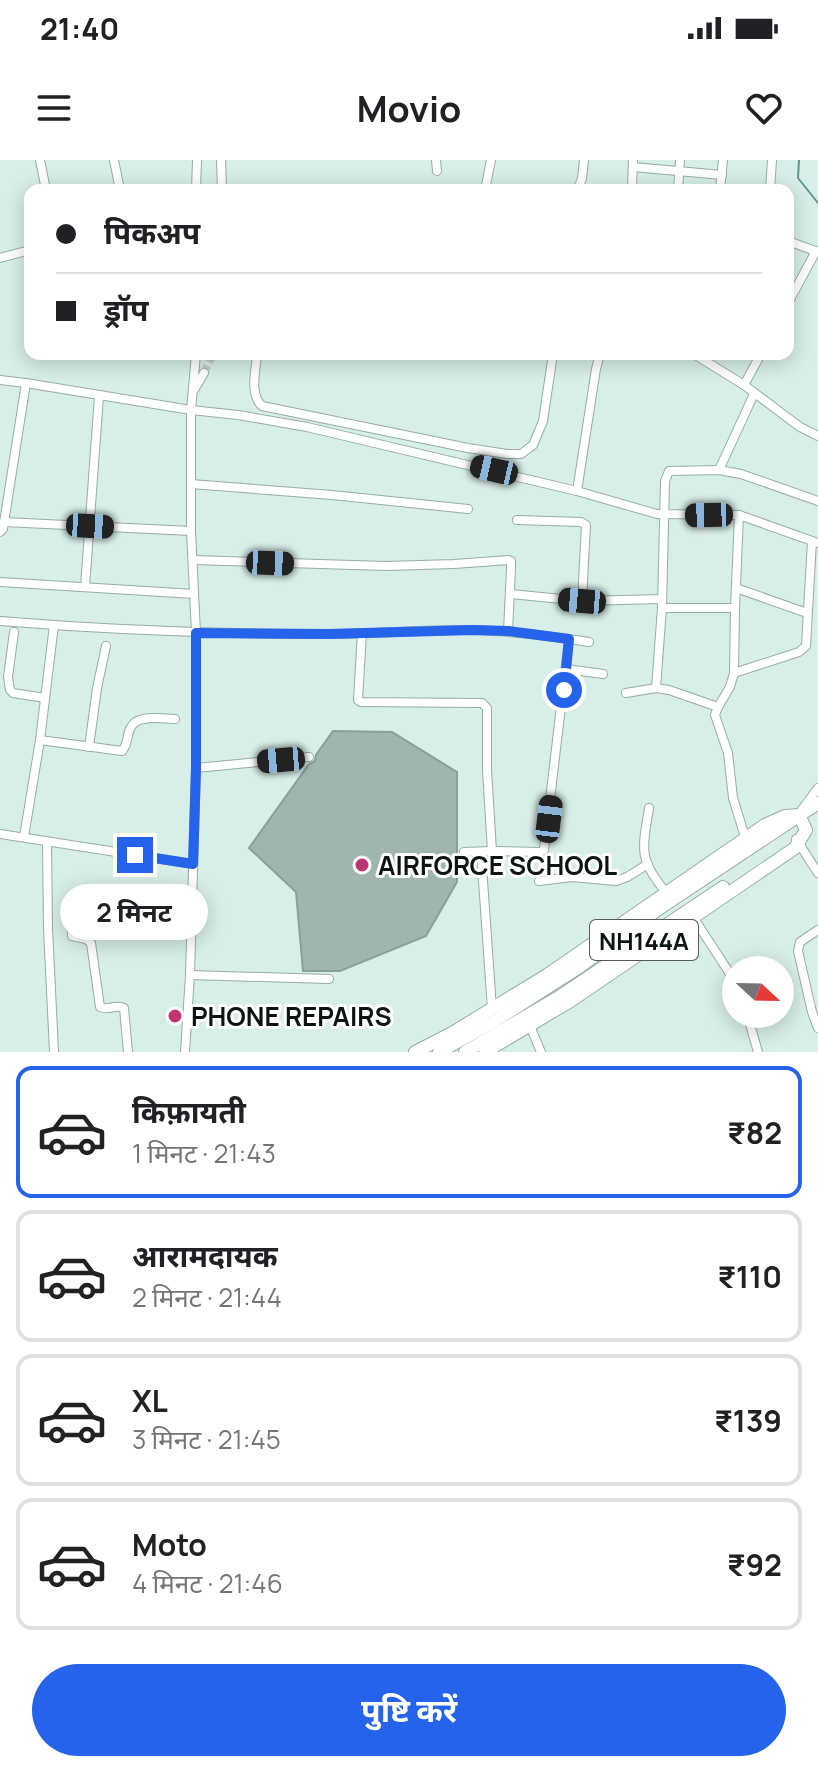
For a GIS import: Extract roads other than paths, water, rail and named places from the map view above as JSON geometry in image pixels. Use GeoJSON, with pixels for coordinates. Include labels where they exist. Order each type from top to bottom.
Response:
{"type":"FeatureCollection","features":[{"type":"Feature","properties":{"kind":"highway","name":"NH144A"},"geometry":{"type":"LineString","coordinates":[[439,1052],[470,1028],[578,968],[669,897],[747,843],[818,803]]}},
{"type":"Feature","properties":{"kind":"highway"},"geometry":{"type":"LineString","coordinates":[[799,815],[812,829]]}},
{"type":"Feature","properties":{"kind":"highway","name":"NH144A"},"geometry":{"type":"LineString","coordinates":[[467,1052],[690,914],[797,841],[818,822]]}},
{"type":"Feature","properties":{"kind":"highway"},"geometry":{"type":"LineString","coordinates":[[485,1052],[572,1000],[690,914]]}},
{"type":"Feature","properties":{"kind":"highway"},"geometry":{"type":"LineString","coordinates":[[415,1052],[470,1028]]}},
{"type":"Feature","properties":{"kind":"street"},"geometry":{"type":"LineString","coordinates":[[40,160],[45,184]]}},
{"type":"Feature","properties":{"kind":"street"},"geometry":{"type":"LineString","coordinates":[[114,160],[119,184]]}},
{"type":"Feature","properties":{"kind":"street"},"geometry":{"type":"LineString","coordinates":[[196,184],[197,160]]}},
{"type":"Feature","properties":{"kind":"street"},"geometry":{"type":"LineString","coordinates":[[221,160],[222,184]]}},
{"type":"Feature","properties":{"kind":"street"},"geometry":{"type":"LineString","coordinates":[[436,160],[437,171]]}},
{"type":"Feature","properties":{"kind":"street"},"geometry":{"type":"LineString","coordinates":[[486,184],[491,160]]}},
{"type":"Feature","properties":{"kind":"street"},"geometry":{"type":"LineString","coordinates":[[580,184],[584,160]]}},
{"type":"Feature","properties":{"kind":"street"},"geometry":{"type":"LineString","coordinates":[[678,184],[680,160]]}},
{"type":"Feature","properties":{"kind":"street"},"geometry":{"type":"LineString","coordinates":[[721,184],[723,160]]}},
{"type":"Feature","properties":{"kind":"street"},"geometry":{"type":"LineString","coordinates":[[770,184],[772,160]]}},
{"type":"Feature","properties":{"kind":"street"},"geometry":{"type":"LineString","coordinates":[[632,184],[633,163],[722,175]]}},
{"type":"Feature","properties":{"kind":"street"},"geometry":{"type":"LineString","coordinates":[[794,243],[817,251],[794,292]]}},
{"type":"Feature","properties":{"kind":"street"},"geometry":{"type":"LineString","coordinates":[[0,258],[24,252]]}},
{"type":"Feature","properties":{"kind":"street"},"geometry":{"type":"LineString","coordinates":[[185,1052],[196,768],[196,633],[191,531],[191,410],[195,360]]}},
{"type":"Feature","properties":{"kind":"street"},"geometry":{"type":"LineString","coordinates":[[257,360],[255,394],[262,406],[507,454],[521,454],[529,450],[537,438],[543,421],[552,360]]}},
{"type":"Feature","properties":{"kind":"street"},"geometry":{"type":"LineString","coordinates":[[577,491],[598,360]]}},
{"type":"Feature","properties":{"kind":"street"},"geometry":{"type":"LineString","coordinates":[[704,360],[744,385],[800,427],[818,436]]}},
{"type":"Feature","properties":{"kind":"street"},"geometry":{"type":"LineString","coordinates":[[744,385],[758,360]]}},
{"type":"Feature","properties":{"kind":"street"},"geometry":{"type":"LineString","coordinates":[[192,394],[204,373]]}},
{"type":"Feature","properties":{"kind":"street"},"geometry":{"type":"LineString","coordinates":[[0,380],[307,427],[577,491],[635,509],[666,515],[739,515],[815,542],[807,643],[803,650],[734,673]]}},
{"type":"Feature","properties":{"kind":"street"},"geometry":{"type":"LineString","coordinates":[[0,532],[3,529],[26,383]]}},
{"type":"Feature","properties":{"kind":"street"},"geometry":{"type":"LineString","coordinates":[[719,470],[754,394]]}},
{"type":"Feature","properties":{"kind":"street"},"geometry":{"type":"LineString","coordinates":[[85,587],[99,396]]}},
{"type":"Feature","properties":{"kind":"street"},"geometry":{"type":"LineString","coordinates":[[656,688],[666,515],[665,481],[669,471],[719,470],[750,476],[818,501]]}},
{"type":"Feature","properties":{"kind":"street"},"geometry":{"type":"LineString","coordinates":[[191,484],[468,509]]}},
{"type":"Feature","properties":{"kind":"street"},"geometry":{"type":"LineString","coordinates":[[739,515],[734,673],[718,707],[716,720],[728,753],[733,798],[747,843]]}},
{"type":"Feature","properties":{"kind":"street"},"geometry":{"type":"LineString","coordinates":[[517,520],[581,522],[586,525],[582,601]]}},
{"type":"Feature","properties":{"kind":"street"},"geometry":{"type":"LineString","coordinates":[[4,522],[191,531]]}},
{"type":"Feature","properties":{"kind":"street"},"geometry":{"type":"LineString","coordinates":[[193,560],[386,566],[509,560],[511,594],[508,631]]}},
{"type":"Feature","properties":{"kind":"street"},"geometry":{"type":"LineString","coordinates":[[0,582],[194,594]]}},
{"type":"Feature","properties":{"kind":"street"},"geometry":{"type":"LineString","coordinates":[[736,588],[808,608],[818,607]]}},
{"type":"Feature","properties":{"kind":"street"},"geometry":{"type":"LineString","coordinates":[[511,594],[582,601],[735,608]]}},
{"type":"Feature","properties":{"kind":"street"},"geometry":{"type":"LineString","coordinates":[[0,621],[196,633],[508,631],[589,642]]}},
{"type":"Feature","properties":{"kind":"street"},"geometry":{"type":"LineString","coordinates":[[24,837],[54,625]]}},
{"type":"Feature","properties":{"kind":"street"},"geometry":{"type":"LineString","coordinates":[[14,632],[8,686],[13,693],[45,698]]}},
{"type":"Feature","properties":{"kind":"street"},"geometry":{"type":"LineString","coordinates":[[362,633],[360,702],[482,703],[487,708],[492,851]]}},
{"type":"Feature","properties":{"kind":"street"},"geometry":{"type":"LineString","coordinates":[[464,852],[540,852],[546,846],[569,639]]}},
{"type":"Feature","properties":{"kind":"street"},"geometry":{"type":"LineString","coordinates":[[89,747],[106,646]]}},
{"type":"Feature","properties":{"kind":"street"},"geometry":{"type":"LineString","coordinates":[[566,669],[603,674]]}},
{"type":"Feature","properties":{"kind":"street"},"geometry":{"type":"LineString","coordinates":[[626,693],[656,688],[718,707]]}},
{"type":"Feature","properties":{"kind":"street"},"geometry":{"type":"LineString","coordinates":[[40,740],[122,751],[136,721],[175,719]]}},
{"type":"Feature","properties":{"kind":"street"},"geometry":{"type":"LineString","coordinates":[[196,768],[309,757]]}},
{"type":"Feature","properties":{"kind":"street"},"geometry":{"type":"LineString","coordinates":[[799,815],[818,788]]}},
{"type":"Feature","properties":{"kind":"street"},"geometry":{"type":"LineString","coordinates":[[649,808],[645,857],[669,897]]}},
{"type":"Feature","properties":{"kind":"street"},"geometry":{"type":"LineString","coordinates":[[0,834],[193,864]]}},
{"type":"Feature","properties":{"kind":"street"},"geometry":{"type":"LineString","coordinates":[[797,841],[818,873]]}},
{"type":"Feature","properties":{"kind":"street"},"geometry":{"type":"LineString","coordinates":[[47,842],[54,1052]]}},
{"type":"Feature","properties":{"kind":"street"},"geometry":{"type":"LineString","coordinates":[[481,852],[492,1016]]}},
{"type":"Feature","properties":{"kind":"street"},"geometry":{"type":"LineString","coordinates":[[539,881],[572,877],[616,881],[648,864]]}},
{"type":"Feature","properties":{"kind":"street"},"geometry":{"type":"LineString","coordinates":[[70,900],[72,936],[91,943],[100,1007],[124,1008],[128,1052]]}},
{"type":"Feature","properties":{"kind":"street"},"geometry":{"type":"LineString","coordinates":[[690,914],[722,962]]}},
{"type":"Feature","properties":{"kind":"street"},"geometry":{"type":"LineString","coordinates":[[818,930],[800,942],[798,951],[818,1028]]}},
{"type":"Feature","properties":{"kind":"street"},"geometry":{"type":"LineString","coordinates":[[190,975],[329,979]]}},
{"type":"Feature","properties":{"kind":"street"},"geometry":{"type":"LineString","coordinates":[[530,1026],[541,1052]]}},
{"type":"Feature","properties":{"kind":"street"},"geometry":{"type":"LineString","coordinates":[[751,1028],[758,1052]]}},
{"type":"Feature","properties":{"kind":"waterway"},"geometry":{"type":"LineString","coordinates":[[799,160],[798,178],[818,203]]}},
{"type":"Feature","properties":{"kind":"tunnel"},"geometry":{"type":"LineString","coordinates":[[204,373],[210,360]]}},
{"type":"Feature","properties":{"kind":"place","name":"AIRFORCE SCHOOL"},"geometry":{"type":"Point","coordinates":[362,865]}},
{"type":"Feature","properties":{"kind":"place","name":"PHONE REPAIRS"},"geometry":{"type":"Point","coordinates":[175,1016]}}]}
